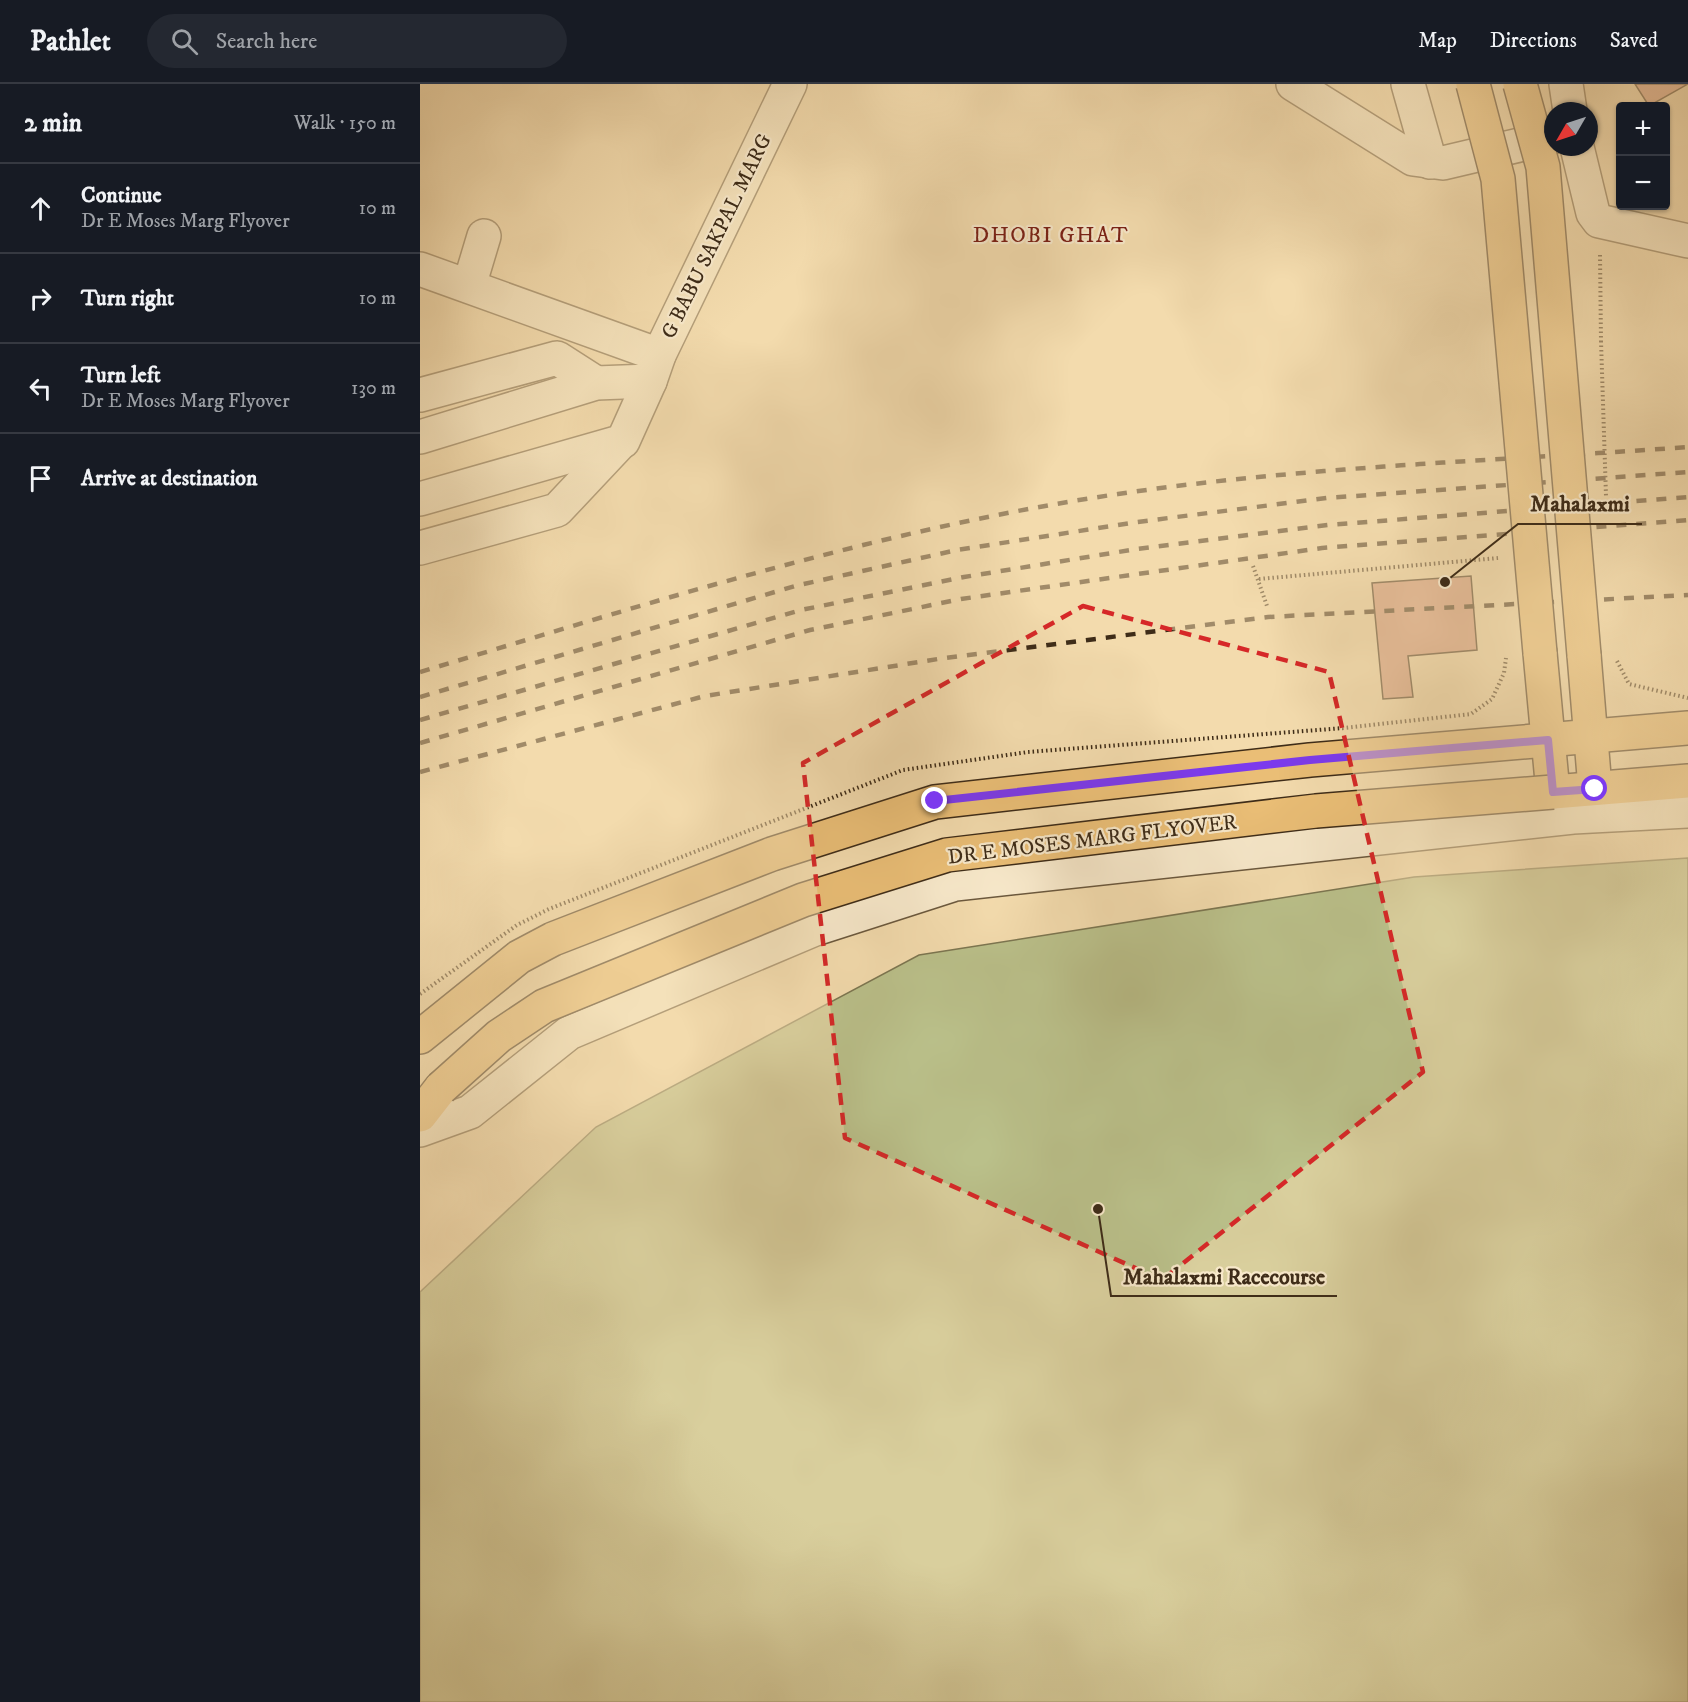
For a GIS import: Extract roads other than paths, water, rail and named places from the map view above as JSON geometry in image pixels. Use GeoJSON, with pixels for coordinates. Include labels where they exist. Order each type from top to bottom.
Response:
{"type":"FeatureCollection","features":[{"type":"Feature","properties":{"kind":"main road"},"geometry":{"type":"LineString","coordinates":[[1473,84],[1498,179],[1553,792]]}},
{"type":"Feature","properties":{"kind":"main road"},"geometry":{"type":"LineString","coordinates":[[1520,84],[1543,167],[1595,789]]}},
{"type":"Feature","properties":{"kind":"main road"},"geometry":{"type":"LineString","coordinates":[[420,1037],[519,957],[553,939],[772,854],[935,801],[1310,760],[1688,728]]}},
{"type":"Feature","properties":{"kind":"main road","name":"DR E MOSES MARG FLYOVER"},"geometry":{"type":"LineString","coordinates":[[420,1115],[441,1088],[499,1036],[544,1006],[803,900],[947,855],[1316,811],[1688,781]]}},
{"type":"Feature","properties":{"kind":"street","name":"G BABU SAKPAL MARG"},"geometry":{"type":"LineString","coordinates":[[420,269],[469,286],[655,368],[790,84]]}},
{"type":"Feature","properties":{"kind":"street"},"geometry":{"type":"LineString","coordinates":[[1293,84],[1413,159],[1443,163],[1544,138]]}},
{"type":"Feature","properties":{"kind":"street"},"geometry":{"type":"LineString","coordinates":[[1408,84],[1430,162]]}},
{"type":"Feature","properties":{"kind":"street"},"geometry":{"type":"LineString","coordinates":[[1566,84],[1569,102]]}},
{"type":"Feature","properties":{"kind":"street"},"geometry":{"type":"LineString","coordinates":[[1579,156],[1593,213],[1599,221],[1688,241]]}},
{"type":"Feature","properties":{"kind":"street"},"geometry":{"type":"LineString","coordinates":[[469,286],[484,236]]}},
{"type":"Feature","properties":{"kind":"street"},"geometry":{"type":"LineString","coordinates":[[420,395],[557,358],[596,383]]}},
{"type":"Feature","properties":{"kind":"street"},"geometry":{"type":"LineString","coordinates":[[420,437],[596,383],[655,368]]}},
{"type":"Feature","properties":{"kind":"street"},"geometry":{"type":"LineString","coordinates":[[420,548],[557,510],[623,441],[655,368]]}},
{"type":"Feature","properties":{"kind":"street"},"geometry":{"type":"LineString","coordinates":[[420,499],[623,441]]}},
{"type":"Feature","properties":{"kind":"street"},"geometry":{"type":"LineString","coordinates":[[420,1130],[470,1112],[568,1034],[815,928],[955,884],[1573,817],[1688,811]]}},
{"type":"Feature","properties":{"kind":"railway"},"geometry":{"type":"LineString","coordinates":[[420,672],[766,570],[941,527],[1029,509],[1118,494],[1260,477],[1403,465],[1688,447]]}},
{"type":"Feature","properties":{"kind":"railway"},"geometry":{"type":"LineString","coordinates":[[420,697],[795,586],[957,550],[1137,522],[1327,498],[1688,472]]}},
{"type":"Feature","properties":{"kind":"railway"},"geometry":{"type":"LineString","coordinates":[[420,720],[801,610],[964,577],[1137,549],[1328,525],[1688,497]]}},
{"type":"Feature","properties":{"kind":"railway"},"geometry":{"type":"LineString","coordinates":[[420,743],[810,630],[961,599],[1322,548],[1688,520]]}},
{"type":"Feature","properties":{"kind":"railway"},"geometry":{"type":"LineString","coordinates":[[420,772],[705,696],[938,659],[1268,617],[1688,595]]}},
{"type":"Feature","properties":{"kind":"place","name":"Mahalaxmi"},"geometry":{"type":"Point","coordinates":[1445,582]}},
{"type":"Feature","properties":{"kind":"place","name":"Mahalaxmi Racecourse"},"geometry":{"type":"Point","coordinates":[1098,1209]}},
{"type":"Feature","properties":{"kind":"district","name":"DHOBI GHAT"},"geometry":{"type":"Point","coordinates":[1051,234]}}]}
